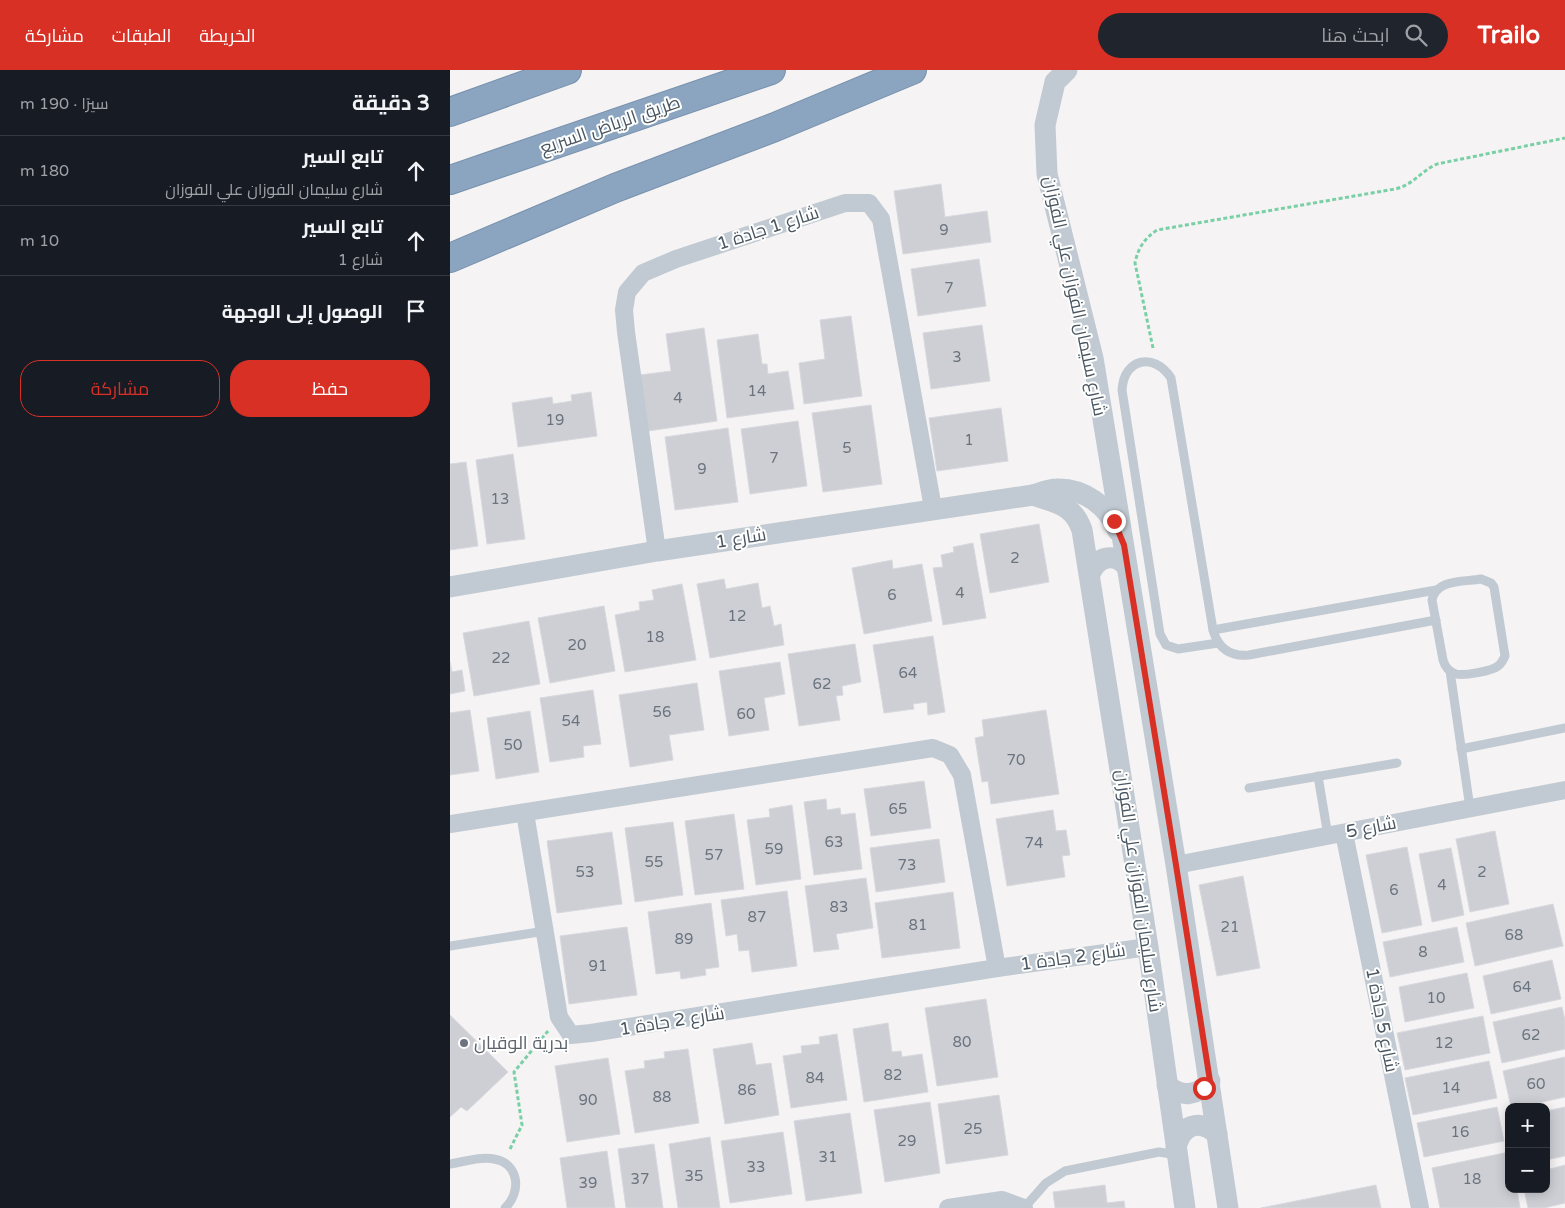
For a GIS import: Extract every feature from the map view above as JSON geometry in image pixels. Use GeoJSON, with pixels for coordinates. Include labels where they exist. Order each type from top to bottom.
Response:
{"type":"FeatureCollection","features":[{"type":"Feature","properties":{"kind":"highway"},"geometry":{"type":"LineString","coordinates":[[450,112],[567,70]]}},
{"type":"Feature","properties":{"kind":"highway","name":"طريق الرياض السريع"},"geometry":{"type":"LineString","coordinates":[[450,180],[771,70]]}},
{"type":"Feature","properties":{"kind":"highway"},"geometry":{"type":"LineString","coordinates":[[450,258],[615,188],[912,70]]}},
{"type":"Feature","properties":{"kind":"highway"},"geometry":{"type":"LineString","coordinates":[[450,243],[615,188]]}},
{"type":"Feature","properties":{"kind":"street","name":"شارع سليمان الفوزان علي الفوزان"},"geometry":{"type":"LineString","coordinates":[[1068,70],[1055,82],[1044,125],[1047,174],[1093,358],[1176,865],[1228,1208]]}},
{"type":"Feature","properties":{"kind":"street","name":"شارع 1 جادة 1"},"geometry":{"type":"LineString","coordinates":[[657,551],[626,332],[624,310],[627,292],[643,273],[676,259],[846,202],[869,203],[881,219],[933,508]]}},
{"type":"Feature","properties":{"kind":"street","name":"شارع 1"},"geometry":{"type":"LineString","coordinates":[[450,587],[657,551],[933,508],[1033,495],[1056,489],[1079,492],[1099,503],[1114,521],[1124,545]]}},
{"type":"Feature","properties":{"kind":"street","name":"شارع 1"},"geometry":{"type":"LineString","coordinates":[[1033,495],[1068,508],[1078,517],[1090,574]]}},
{"type":"Feature","properties":{"kind":"street"},"geometry":{"type":"LineString","coordinates":[[1090,574],[1097,562],[1110,557],[1123,562],[1127,567]]}},
{"type":"Feature","properties":{"kind":"street","name":"شارع سليمان الفوزان علي الفوزان"},"geometry":{"type":"LineString","coordinates":[[1090,574],[1148,947],[1185,1208]]}},
{"type":"Feature","properties":{"kind":"street","name":"شارع 2 جادة 1"},"geometry":{"type":"LineString","coordinates":[[450,824],[933,748],[950,755],[962,776],[997,968]]}},
{"type":"Feature","properties":{"kind":"street","name":"شارع 5"},"geometry":{"type":"LineString","coordinates":[[1176,865],[1565,790]]}},
{"type":"Feature","properties":{"kind":"street"},"geometry":{"type":"LineString","coordinates":[[525,813],[560,1017]]}},
{"type":"Feature","properties":{"kind":"street","name":"شارع 5 جادة 1"},"geometry":{"type":"LineString","coordinates":[[1336,834],[1420,1208]]}},
{"type":"Feature","properties":{"kind":"street","name":"شارع 2 جادة 1"},"geometry":{"type":"LineString","coordinates":[[560,1017],[571,1035],[591,1034],[997,968],[1148,947]]}},
{"type":"Feature","properties":{"kind":"street"},"geometry":{"type":"LineString","coordinates":[[1167,1084],[1181,1094],[1189,1094],[1204,1088],[1210,1081]]}},
{"type":"Feature","properties":{"kind":"street"},"geometry":{"type":"LineString","coordinates":[[1177,1152],[1178,1139],[1182,1132],[1189,1128],[1196,1125],[1204,1126],[1217,1134]]}},
{"type":"Feature","properties":{"kind":"street"},"geometry":{"type":"LineString","coordinates":[[948,1208],[1002,1200],[1024,1208]]}},
{"type":"Feature","properties":{"kind":"lane"},"geometry":{"type":"LineString","coordinates":[[1218,643],[1178,649],[1166,645],[1160,634],[1122,390],[1122,380],[1127,370],[1136,364],[1146,361],[1157,363],[1165,369],[1171,378],[1174,388],[1213,630],[1218,643],[1232,654],[1240,656],[1436,620]]}},
{"type":"Feature","properties":{"kind":"lane"},"geometry":{"type":"LineString","coordinates":[[1213,630],[1436,590],[1446,584],[1481,579],[1487,580],[1494,587],[1505,656],[1498,667],[1491,670],[1461,675],[1450,671]]}},
{"type":"Feature","properties":{"kind":"lane"},"geometry":{"type":"LineString","coordinates":[[1436,590],[1432,600],[1443,660],[1450,671],[1470,808]]}},
{"type":"Feature","properties":{"kind":"lane"},"geometry":{"type":"LineString","coordinates":[[1461,749],[1565,728]]}},
{"type":"Feature","properties":{"kind":"lane"},"geometry":{"type":"LineString","coordinates":[[1249,788],[1397,763]]}},
{"type":"Feature","properties":{"kind":"lane"},"geometry":{"type":"LineString","coordinates":[[1318,776],[1336,834]]}},
{"type":"Feature","properties":{"kind":"lane"},"geometry":{"type":"LineString","coordinates":[[450,946],[545,931]]}},
{"type":"Feature","properties":{"kind":"lane"},"geometry":{"type":"LineString","coordinates":[[1024,1208],[1046,1183],[1065,1171],[1160,1152],[1177,1152]]}},
{"type":"Feature","properties":{"kind":"lane"},"geometry":{"type":"LineString","coordinates":[[450,1164],[494,1158],[504,1162],[512,1170],[516,1181],[516,1192],[511,1202],[505,1208]]}},
{"type":"Feature","properties":{"kind":"path"},"geometry":{"type":"LineString","coordinates":[[1157,363],[1135,263],[1137,253],[1142,244],[1157,230],[1395,189],[1409,185],[1424,171],[1437,164],[1565,138]]}},
{"type":"Feature","properties":{"kind":"path"},"geometry":{"type":"LineString","coordinates":[[504,1162],[522,1124],[514,1072],[560,1017]]}},
{"type":"Feature","properties":{"kind":"building"},"geometry":{"type":"Polygon","coordinates":[[[941,184],[945,217],[987,211],[991,242],[903,254],[894,191],[941,184]]]}},
{"type":"Feature","properties":{"kind":"building"},"geometry":{"type":"Polygon","coordinates":[[[979,259],[986,306],[918,316],[911,269],[979,259]]]}},
{"type":"Feature","properties":{"kind":"building"},"geometry":{"type":"Polygon","coordinates":[[[851,316],[862,396],[804,404],[799,363],[825,359],[820,320],[851,316]]]}},
{"type":"Feature","properties":{"kind":"building"},"geometry":{"type":"Polygon","coordinates":[[[982,325],[990,381],[931,389],[923,333],[982,325]]]}},
{"type":"Feature","properties":{"kind":"building"},"geometry":{"type":"Polygon","coordinates":[[[704,328],[717,421],[648,431],[640,375],[671,371],[666,334],[704,328]]]}},
{"type":"Feature","properties":{"kind":"building"},"geometry":{"type":"Polygon","coordinates":[[[758,334],[762,364],[767,364],[768,374],[788,371],[794,409],[727,418],[717,340],[758,334]]]}},
{"type":"Feature","properties":{"kind":"building"},"geometry":{"type":"Polygon","coordinates":[[[591,392],[597,436],[518,447],[512,403],[552,397],[553,404],[572,401],[571,395],[591,392]]]}},
{"type":"Feature","properties":{"kind":"building"},"geometry":{"type":"Polygon","coordinates":[[[871,405],[882,484],[823,492],[812,413],[871,405]]]}},
{"type":"Feature","properties":{"kind":"building"},"geometry":{"type":"Polygon","coordinates":[[[1001,408],[1008,461],[937,471],[929,418],[1001,408]]]}},
{"type":"Feature","properties":{"kind":"building"},"geometry":{"type":"Polygon","coordinates":[[[798,421],[807,486],[750,494],[741,429],[798,421]]]}},
{"type":"Feature","properties":{"kind":"building"},"geometry":{"type":"Polygon","coordinates":[[[728,428],[738,502],[675,510],[665,437],[728,428]]]}},
{"type":"Feature","properties":{"kind":"building"},"geometry":{"type":"Polygon","coordinates":[[[513,454],[525,539],[487,544],[476,460],[513,454]]]}},
{"type":"Feature","properties":{"kind":"building"},"geometry":{"type":"Polygon","coordinates":[[[466,462],[478,546],[450,550],[450,464],[466,462]]]}},
{"type":"Feature","properties":{"kind":"building"},"geometry":{"type":"Polygon","coordinates":[[[1039,524],[1049,582],[990,593],[980,534],[1039,524]]]}},
{"type":"Feature","properties":{"kind":"building"},"geometry":{"type":"Polygon","coordinates":[[[973,543],[986,618],[943,625],[933,568],[943,567],[941,555],[954,552],[953,547],[973,543]]]}},
{"type":"Feature","properties":{"kind":"building"},"geometry":{"type":"Polygon","coordinates":[[[892,560],[893,569],[922,564],[932,621],[864,634],[852,568],[892,560]]]}},
{"type":"Feature","properties":{"kind":"building"},"geometry":{"type":"Polygon","coordinates":[[[724,579],[726,589],[758,583],[762,608],[770,606],[774,626],[781,624],[784,645],[710,658],[697,584],[724,579]]]}},
{"type":"Feature","properties":{"kind":"building"},"geometry":{"type":"Polygon","coordinates":[[[682,584],[696,660],[625,672],[615,615],[640,610],[639,602],[654,600],[652,590],[682,584]]]}},
{"type":"Feature","properties":{"kind":"building"},"geometry":{"type":"Polygon","coordinates":[[[604,606],[615,671],[550,683],[538,618],[604,606]]]}},
{"type":"Feature","properties":{"kind":"building"},"geometry":{"type":"Polygon","coordinates":[[[529,621],[540,684],[474,696],[463,633],[529,621]]]}},
{"type":"Feature","properties":{"kind":"building"},"geometry":{"type":"Polygon","coordinates":[[[933,636],[945,712],[928,715],[927,702],[913,704],[914,709],[884,713],[873,645],[933,636]]]}},
{"type":"Feature","properties":{"kind":"building"},"geometry":{"type":"Polygon","coordinates":[[[855,644],[861,682],[842,686],[843,695],[836,696],[840,720],[799,726],[788,654],[855,644]]]}},
{"type":"Feature","properties":{"kind":"building"},"geometry":{"type":"Polygon","coordinates":[[[450,662],[452,672],[462,670],[465,691],[450,694],[450,662]]]}},
{"type":"Feature","properties":{"kind":"building"},"geometry":{"type":"Polygon","coordinates":[[[780,662],[785,694],[764,698],[769,730],[729,736],[719,671],[780,662]]]}},
{"type":"Feature","properties":{"kind":"building"},"geometry":{"type":"Polygon","coordinates":[[[697,683],[704,730],[669,735],[673,760],[630,767],[619,695],[697,683]]]}},
{"type":"Feature","properties":{"kind":"building"},"geometry":{"type":"Polygon","coordinates":[[[593,690],[601,744],[583,746],[584,757],[550,762],[540,698],[593,690]]]}},
{"type":"Feature","properties":{"kind":"building"},"geometry":{"type":"Polygon","coordinates":[[[470,710],[479,771],[450,775],[450,713],[470,710]]]}},
{"type":"Feature","properties":{"kind":"building"},"geometry":{"type":"Polygon","coordinates":[[[1046,710],[1059,794],[991,804],[988,781],[982,782],[975,738],[984,736],[982,720],[1046,710]]]}},
{"type":"Feature","properties":{"kind":"building"},"geometry":{"type":"Polygon","coordinates":[[[530,711],[539,772],[496,779],[487,718],[530,711]]]}},
{"type":"Feature","properties":{"kind":"building"},"geometry":{"type":"Polygon","coordinates":[[[924,781],[931,828],[871,836],[864,789],[924,781]]]}},
{"type":"Feature","properties":{"kind":"building"},"geometry":{"type":"Polygon","coordinates":[[[826,799],[827,810],[840,808],[841,815],[855,813],[862,869],[814,875],[804,802],[826,799]]]}},
{"type":"Feature","properties":{"kind":"building"},"geometry":{"type":"Polygon","coordinates":[[[792,805],[801,879],[756,885],[747,820],[770,817],[769,809],[792,805]]]}},
{"type":"Feature","properties":{"kind":"building"},"geometry":{"type":"Polygon","coordinates":[[[1053,810],[1056,831],[1066,830],[1070,855],[1062,856],[1065,877],[1007,886],[996,819],[1053,810]]]}},
{"type":"Feature","properties":{"kind":"building"},"geometry":{"type":"Polygon","coordinates":[[[734,814],[744,889],[695,895],[685,821],[734,814]]]}},
{"type":"Feature","properties":{"kind":"building"},"geometry":{"type":"Polygon","coordinates":[[[673,822],[683,895],[635,902],[625,828],[673,822]]]}},
{"type":"Feature","properties":{"kind":"building"},"geometry":{"type":"Polygon","coordinates":[[[1495,831],[1509,904],[1470,912],[1456,839],[1495,831]]]}},
{"type":"Feature","properties":{"kind":"building"},"geometry":{"type":"Polygon","coordinates":[[[612,832],[622,904],[557,913],[547,841],[612,832]]]}},
{"type":"Feature","properties":{"kind":"building"},"geometry":{"type":"Polygon","coordinates":[[[939,839],[945,882],[876,892],[870,848],[939,839]]]}},
{"type":"Feature","properties":{"kind":"building"},"geometry":{"type":"Polygon","coordinates":[[[1407,847],[1422,925],[1382,933],[1366,855],[1407,847]]]}},
{"type":"Feature","properties":{"kind":"building"},"geometry":{"type":"Polygon","coordinates":[[[1451,848],[1464,915],[1432,922],[1419,854],[1451,848]]]}},
{"type":"Feature","properties":{"kind":"building"},"geometry":{"type":"Polygon","coordinates":[[[1243,876],[1260,968],[1217,976],[1199,885],[1243,876]]]}},
{"type":"Feature","properties":{"kind":"building"},"geometry":{"type":"Polygon","coordinates":[[[866,878],[873,928],[836,934],[839,949],[814,952],[805,886],[866,878]]]}},
{"type":"Feature","properties":{"kind":"building"},"geometry":{"type":"Polygon","coordinates":[[[787,891],[797,966],[752,972],[749,950],[739,951],[737,934],[726,936],[721,900],[787,891]]]}},
{"type":"Feature","properties":{"kind":"building"},"geometry":{"type":"Polygon","coordinates":[[[953,892],[960,948],[882,958],[875,903],[953,892]]]}},
{"type":"Feature","properties":{"kind":"building"},"geometry":{"type":"Polygon","coordinates":[[[711,903],[719,967],[705,969],[706,975],[681,979],[680,971],[656,974],[648,912],[711,903]]]}},
{"type":"Feature","properties":{"kind":"building"},"geometry":{"type":"Polygon","coordinates":[[[1553,904],[1563,946],[1475,966],[1466,923],[1553,904]]]}},
{"type":"Feature","properties":{"kind":"building"},"geometry":{"type":"Polygon","coordinates":[[[627,927],[637,995],[569,1004],[560,936],[627,927]]]}},
{"type":"Feature","properties":{"kind":"building"},"geometry":{"type":"Polygon","coordinates":[[[1457,927],[1464,962],[1390,977],[1383,942],[1457,927]]]}},
{"type":"Feature","properties":{"kind":"building"},"geometry":{"type":"Polygon","coordinates":[[[1552,960],[1561,999],[1491,1014],[1483,976],[1552,960]]]}},
{"type":"Feature","properties":{"kind":"building"},"geometry":{"type":"Polygon","coordinates":[[[1467,973],[1474,1008],[1405,1022],[1399,987],[1467,973]]]}},
{"type":"Feature","properties":{"kind":"building"},"geometry":{"type":"Polygon","coordinates":[[[986,999],[998,1077],[937,1086],[925,1008],[986,999]]]}},
{"type":"Feature","properties":{"kind":"building"},"geometry":{"type":"Polygon","coordinates":[[[1562,1007],[1565,1020],[1565,1049],[1502,1063],[1493,1022],[1562,1007]]]}},
{"type":"Feature","properties":{"kind":"building","name":"بدرية الوقيان"},"geometry":{"type":"Polygon","coordinates":[[[450,1015],[508,1072],[467,1111],[461,1107],[450,1117],[450,1015]]]}},
{"type":"Feature","properties":{"kind":"building"},"geometry":{"type":"Polygon","coordinates":[[[1483,1016],[1490,1053],[1405,1070],[1397,1033],[1483,1016]]]}},
{"type":"Feature","properties":{"kind":"building"},"geometry":{"type":"Polygon","coordinates":[[[888,1023],[892,1052],[901,1051],[902,1057],[922,1054],[928,1092],[864,1102],[853,1029],[888,1023]]]}},
{"type":"Feature","properties":{"kind":"building"},"geometry":{"type":"Polygon","coordinates":[[[837,1034],[847,1100],[791,1108],[783,1056],[802,1053],[801,1046],[820,1044],[819,1037],[837,1034]]]}},
{"type":"Feature","properties":{"kind":"building"},"geometry":{"type":"Polygon","coordinates":[[[752,1043],[756,1065],[771,1063],[779,1115],[725,1124],[713,1049],[752,1043]]]}},
{"type":"Feature","properties":{"kind":"building"},"geometry":{"type":"Polygon","coordinates":[[[688,1049],[699,1123],[635,1133],[625,1071],[645,1068],[644,1061],[665,1058],[664,1052],[688,1049]]]}},
{"type":"Feature","properties":{"kind":"building"},"geometry":{"type":"Polygon","coordinates":[[[1565,1057],[1565,1097],[1538,1103],[1510,1103],[1503,1071],[1565,1057]]]}},
{"type":"Feature","properties":{"kind":"building"},"geometry":{"type":"Polygon","coordinates":[[[608,1058],[620,1134],[567,1142],[555,1066],[608,1058]]]}},
{"type":"Feature","properties":{"kind":"building"},"geometry":{"type":"Polygon","coordinates":[[[1489,1061],[1497,1098],[1413,1115],[1405,1078],[1489,1061]]]}},
{"type":"Feature","properties":{"kind":"building"},"geometry":{"type":"Polygon","coordinates":[[[999,1095],[1008,1155],[946,1164],[938,1104],[999,1095]]]}},
{"type":"Feature","properties":{"kind":"building"},"geometry":{"type":"Polygon","coordinates":[[[930,1102],[940,1173],[885,1182],[874,1110],[930,1102]]]}},
{"type":"Feature","properties":{"kind":"building"},"geometry":{"type":"Polygon","coordinates":[[[1497,1107],[1504,1141],[1424,1157],[1417,1123],[1497,1107]]]}},
{"type":"Feature","properties":{"kind":"building"},"geometry":{"type":"Polygon","coordinates":[[[1565,1107],[1565,1156],[1550,1159],[1550,1148],[1550,1110],[1565,1107]]]}},
{"type":"Feature","properties":{"kind":"building"},"geometry":{"type":"Polygon","coordinates":[[[850,1113],[862,1193],[806,1201],[794,1121],[850,1113]]]}},
{"type":"Feature","properties":{"kind":"building"},"geometry":{"type":"Polygon","coordinates":[[[783,1132],[792,1194],[730,1203],[721,1141],[783,1132]]]}},
{"type":"Feature","properties":{"kind":"building"},"geometry":{"type":"Polygon","coordinates":[[[710,1137],[720,1208],[678,1208],[669,1144],[710,1137]]]}},
{"type":"Feature","properties":{"kind":"building"},"geometry":{"type":"Polygon","coordinates":[[[654,1144],[663,1208],[626,1208],[618,1149],[654,1144]]]}},
{"type":"Feature","properties":{"kind":"building"},"geometry":{"type":"Polygon","coordinates":[[[607,1151],[615,1208],[567,1208],[560,1158],[607,1151]]]}},
{"type":"Feature","properties":{"kind":"building"},"geometry":{"type":"Polygon","coordinates":[[[1505,1153],[1505,1193],[1518,1193],[1520,1208],[1440,1208],[1432,1168],[1505,1153]]]}},
{"type":"Feature","properties":{"kind":"building"},"geometry":{"type":"Polygon","coordinates":[[[1565,1165],[1565,1203],[1544,1208],[1528,1208],[1525,1193],[1550,1193],[1550,1169],[1565,1165]]]}},
{"type":"Feature","properties":{"kind":"building"},"geometry":{"type":"Polygon","coordinates":[[[1105,1185],[1107,1203],[1124,1201],[1125,1208],[1055,1208],[1053,1192],[1105,1185]]]}},
{"type":"Feature","properties":{"kind":"building"},"geometry":{"type":"Polygon","coordinates":[[[1376,1185],[1381,1208],[1261,1208],[1376,1185]]]}},
{"type":"Feature","properties":{"kind":"place","name":"بدرية الوقيان"},"geometry":{"type":"Point","coordinates":[464,1043]}},
{"type":"Feature","properties":{"kind":"route"},"geometry":{"type":"LineString","coordinates":[[1114,521],[1124,545],[1176,865],[1210,1081],[1204,1088]]}}]}
